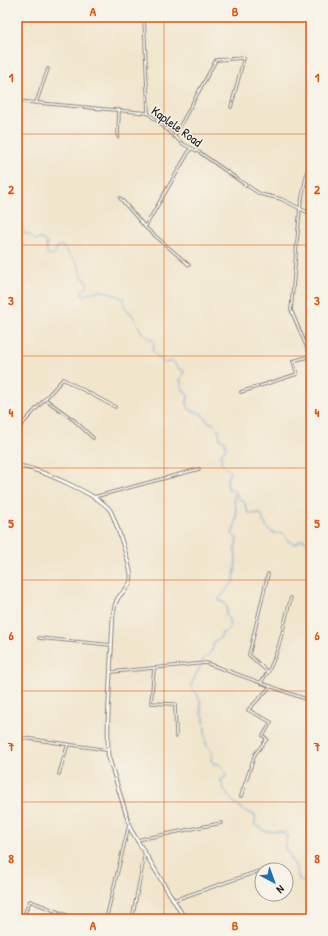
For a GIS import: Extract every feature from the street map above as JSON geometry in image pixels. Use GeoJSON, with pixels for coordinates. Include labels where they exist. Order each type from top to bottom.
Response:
{"type":"FeatureCollection","features":[{"type":"Feature","properties":{"kind":"street"},"geometry":{"type":"LineString","coordinates":[[144,17],[148,113]]}},
{"type":"Feature","properties":{"kind":"street"},"geometry":{"type":"LineString","coordinates":[[174,137],[216,60],[244,58],[231,108]]}},
{"type":"Feature","properties":{"kind":"street"},"geometry":{"type":"LineString","coordinates":[[36,103],[48,69]]}},
{"type":"Feature","properties":{"kind":"street","name":"Kaplele Road"},"geometry":{"type":"LineString","coordinates":[[17,101],[148,113],[174,137],[260,194],[281,199],[311,214]]}},
{"type":"Feature","properties":{"kind":"street"},"geometry":{"type":"LineString","coordinates":[[118,137],[119,110]]}},
{"type":"Feature","properties":{"kind":"street"},"geometry":{"type":"LineString","coordinates":[[145,227],[191,148]]}},
{"type":"Feature","properties":{"kind":"street"},"geometry":{"type":"LineString","coordinates":[[241,392],[297,374],[293,361],[311,356],[291,310],[300,208],[311,152]]}},
{"type":"Feature","properties":{"kind":"street"},"geometry":{"type":"LineString","coordinates":[[120,198],[145,227],[188,264]]}},
{"type":"Feature","properties":{"kind":"street"},"geometry":{"type":"LineString","coordinates":[[17,430],[63,379],[114,407]]}},
{"type":"Feature","properties":{"kind":"street"},"geometry":{"type":"LineString","coordinates":[[45,399],[75,421],[93,438]]}},
{"type":"Feature","properties":{"kind":"street"},"geometry":{"type":"LineString","coordinates":[[17,466],[46,475],[94,497],[112,513],[130,569],[130,583],[118,598],[114,609],[107,750],[129,825],[185,919]]}},
{"type":"Feature","properties":{"kind":"street"},"geometry":{"type":"LineString","coordinates":[[94,497],[199,469]]}},
{"type":"Feature","properties":{"kind":"street"},"geometry":{"type":"LineString","coordinates":[[268,574],[249,655],[268,672]]}},
{"type":"Feature","properties":{"kind":"street"},"geometry":{"type":"LineString","coordinates":[[261,682],[268,672],[277,649],[291,598]]}},
{"type":"Feature","properties":{"kind":"street"},"geometry":{"type":"LineString","coordinates":[[39,638],[112,645]]}},
{"type":"Feature","properties":{"kind":"street"},"geometry":{"type":"LineString","coordinates":[[111,672],[206,663],[311,701]]}},
{"type":"Feature","properties":{"kind":"street"},"geometry":{"type":"LineString","coordinates":[[154,668],[151,703],[175,704],[176,737]]}},
{"type":"Feature","properties":{"kind":"street"},"geometry":{"type":"LineString","coordinates":[[241,796],[256,754],[267,739],[263,736],[271,722],[248,710],[271,686]]}},
{"type":"Feature","properties":{"kind":"street"},"geometry":{"type":"LineString","coordinates":[[17,737],[107,750]]}},
{"type":"Feature","properties":{"kind":"street"},"geometry":{"type":"LineString","coordinates":[[59,774],[68,744]]}},
{"type":"Feature","properties":{"kind":"street"},"geometry":{"type":"LineString","coordinates":[[137,840],[221,823]]}},
{"type":"Feature","properties":{"kind":"street"},"geometry":{"type":"LineString","coordinates":[[106,919],[129,825]]}},
{"type":"Feature","properties":{"kind":"street"},"geometry":{"type":"LineString","coordinates":[[132,919],[145,853]]}},
{"type":"Feature","properties":{"kind":"street"},"geometry":{"type":"LineString","coordinates":[[174,900],[254,873]]}},
{"type":"Feature","properties":{"kind":"street"},"geometry":{"type":"LineString","coordinates":[[22,919],[30,901],[76,919]]}},
{"type":"Feature","properties":{"kind":"waterway"},"geometry":{"type":"LineString","coordinates":[[17,222],[22,223],[24,233],[29,234],[35,240],[42,239],[46,242],[47,254],[54,255],[58,246],[63,246],[78,265],[81,276],[87,281],[87,287],[82,291],[82,296],[101,291],[124,298],[124,306],[134,317],[142,333],[155,342],[152,351],[164,363],[173,361],[177,367],[184,371],[180,380],[183,390],[188,395],[187,405],[191,411],[201,413],[208,422],[214,424],[219,430],[220,439],[225,441],[226,448],[221,454],[221,463],[230,472],[227,479],[228,489],[235,491],[238,498],[245,503],[248,513],[261,514],[268,529],[274,533],[283,533],[288,541],[295,544],[303,539],[311,546]]}},
{"type":"Feature","properties":{"kind":"waterway"},"geometry":{"type":"LineString","coordinates":[[235,492],[234,500],[236,518],[232,534],[237,539],[235,550],[236,560],[234,581],[219,599],[220,602],[224,602],[227,608],[226,615],[230,626],[228,631],[222,633],[220,638],[214,641],[212,651],[203,660],[190,687],[200,701],[201,712],[204,717],[206,745],[212,752],[211,760],[214,764],[218,763],[226,771],[226,777],[221,780],[225,791],[238,806],[253,814],[256,819],[254,825],[261,828],[263,831],[281,832],[287,835],[285,850],[289,852],[290,859],[295,865],[299,879],[306,884],[311,884]]}}]}
